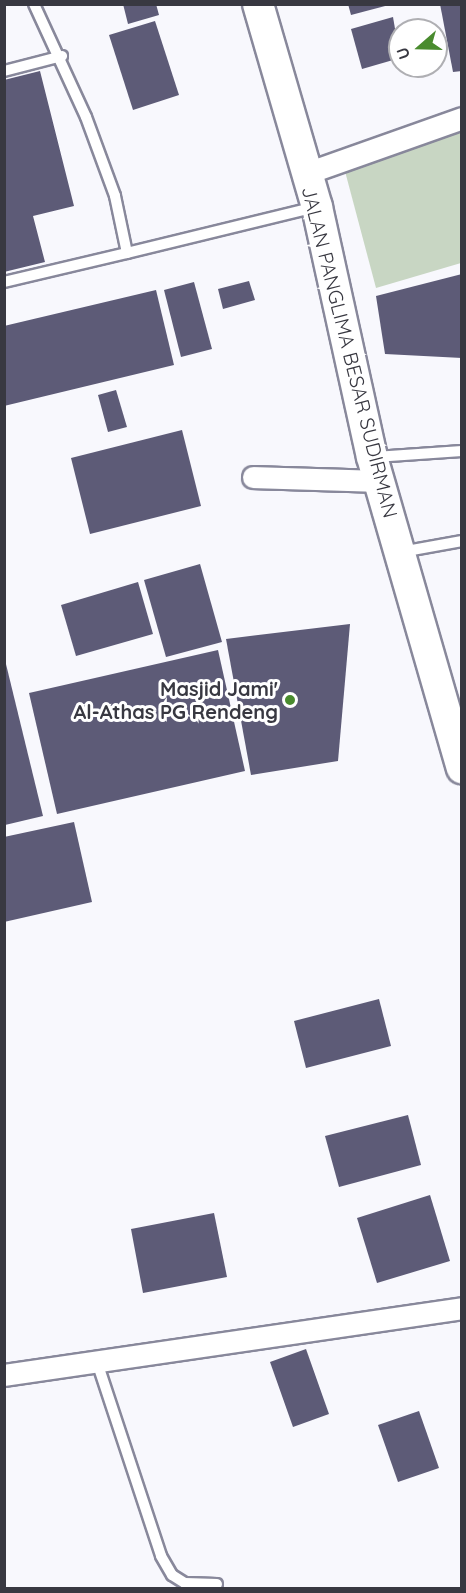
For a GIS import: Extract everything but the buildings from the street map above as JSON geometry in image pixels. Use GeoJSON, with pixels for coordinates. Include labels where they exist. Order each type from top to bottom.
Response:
{"type":"FeatureCollection","features":[{"type":"Feature","properties":{"kind":"main road","name":"JALAN PANGLIMA BESAR SUDIRMAN"},"geometry":{"type":"LineString","coordinates":[[258,4],[317,207],[375,469],[462,768]]}},
{"type":"Feature","properties":{"kind":"street"},"geometry":{"type":"LineString","coordinates":[[308,173],[462,118]]}},
{"type":"Feature","properties":{"kind":"street"},"geometry":{"type":"LineString","coordinates":[[254,477],[375,469]]}},
{"type":"Feature","properties":{"kind":"street"},"geometry":{"type":"LineString","coordinates":[[4,1375],[96,1359],[462,1308]]}},
{"type":"Feature","properties":{"kind":"lane"},"geometry":{"type":"LineString","coordinates":[[34,4],[62,56],[115,196],[128,253]]}},
{"type":"Feature","properties":{"kind":"lane"},"geometry":{"type":"LineString","coordinates":[[4,71],[62,56]]}},
{"type":"Feature","properties":{"kind":"lane"},"geometry":{"type":"LineString","coordinates":[[4,282],[317,207]]}},
{"type":"Feature","properties":{"kind":"lane"},"geometry":{"type":"LineString","coordinates":[[375,469],[462,452]]}},
{"type":"Feature","properties":{"kind":"lane"},"geometry":{"type":"LineString","coordinates":[[400,552],[462,540]]}},
{"type":"Feature","properties":{"kind":"lane"},"geometry":{"type":"LineString","coordinates":[[96,1359],[161,1556],[172,1575],[185,1583],[217,1584]]}},
{"type":"Feature","properties":{"kind":"green space"},"geometry":{"type":"Polygon","coordinates":[[[461,118],[461,263],[376,288],[342,160],[461,118]]]}},
{"type":"Feature","properties":{"kind":"place","name":"Masjid Jami' Al-Athas PG Rendeng"},"geometry":{"type":"Point","coordinates":[290,700]}}]}
